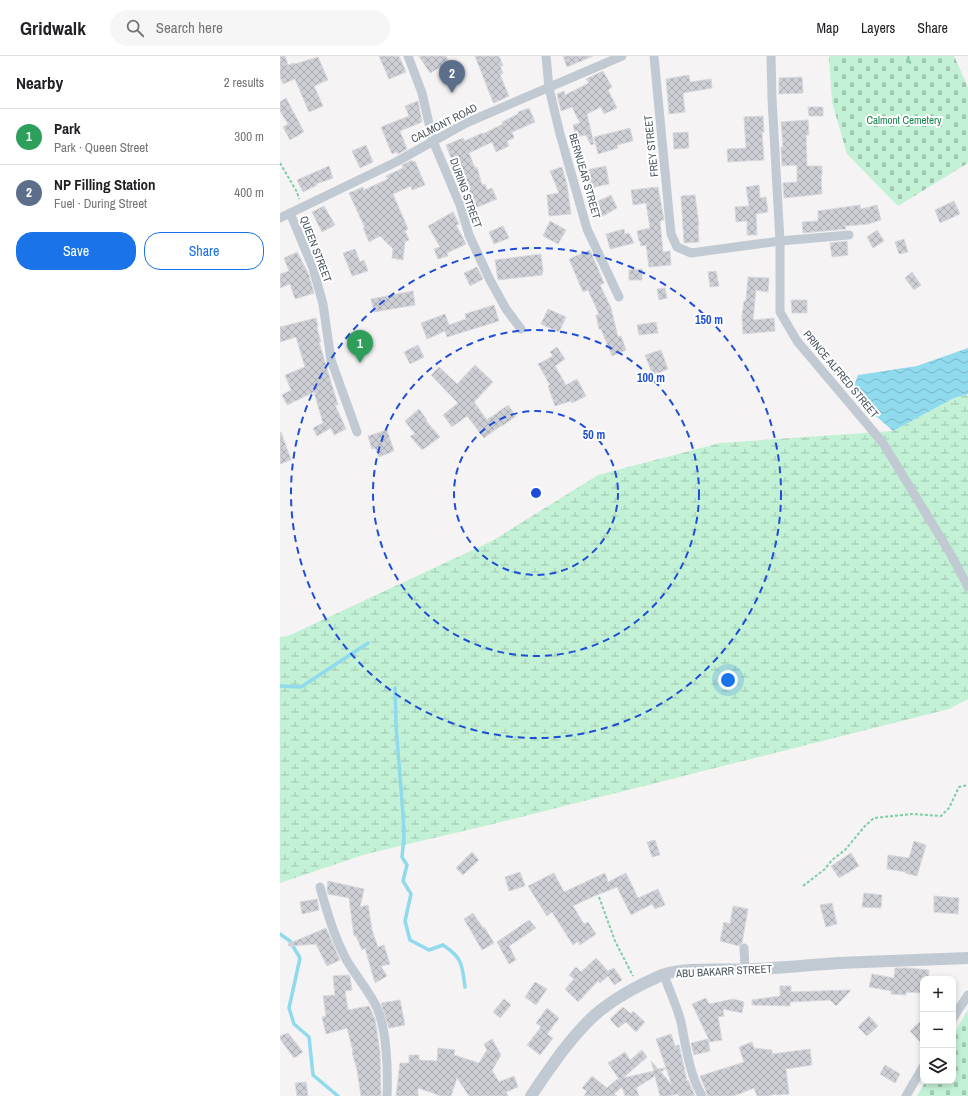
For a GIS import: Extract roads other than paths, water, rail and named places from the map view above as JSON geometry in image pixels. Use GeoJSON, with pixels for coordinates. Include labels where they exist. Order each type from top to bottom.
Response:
{"type":"FeatureCollection","features":[{"type":"Feature","properties":{"kind":"street","name":"DURING STREET"},"geometry":{"type":"LineString","coordinates":[[408,56],[422,94],[434,141],[460,205],[469,235],[490,280],[506,309],[521,329]]}},
{"type":"Feature","properties":{"kind":"street","name":"BERNUEAR STREET"},"geometry":{"type":"LineString","coordinates":[[546,56],[548,88],[588,229],[619,297]]}},
{"type":"Feature","properties":{"kind":"street","name":"CALMONT ROAD"},"geometry":{"type":"LineString","coordinates":[[280,218],[396,162],[466,123],[622,56]]}},
{"type":"Feature","properties":{"kind":"street","name":"FREY STREET"},"geometry":{"type":"LineString","coordinates":[[654,56],[672,234],[677,247],[691,253],[780,241]]}},
{"type":"Feature","properties":{"kind":"street","name":"PRINCE ALFRED STREET"},"geometry":{"type":"LineString","coordinates":[[771,56],[780,241],[780,312],[796,341],[883,443],[950,553],[968,587]]}},
{"type":"Feature","properties":{"kind":"street","name":"QUEEN STREET"},"geometry":{"type":"LineString","coordinates":[[290,213],[313,268],[323,304],[331,360],[357,432]]}},
{"type":"Feature","properties":{"kind":"street"},"geometry":{"type":"LineString","coordinates":[[780,241],[849,235]]}},
{"type":"Feature","properties":{"kind":"street"},"geometry":{"type":"LineString","coordinates":[[320,887],[332,929],[346,958],[377,1008],[382,1024],[388,1070],[387,1096]]}},
{"type":"Feature","properties":{"kind":"street"},"geometry":{"type":"LineString","coordinates":[[744,948],[746,970]]}},
{"type":"Feature","properties":{"kind":"street","name":"ABU BAKARR STREET"},"geometry":{"type":"LineString","coordinates":[[531,1096],[555,1062],[583,1027],[601,1010],[624,994],[664,975],[687,971],[746,970],[886,961],[968,958]]}},
{"type":"Feature","properties":{"kind":"street"},"geometry":{"type":"LineString","coordinates":[[664,975],[680,1020],[686,1052],[698,1089],[702,1096]]}},
{"type":"Feature","properties":{"kind":"street"},"geometry":{"type":"LineString","coordinates":[[956,1013],[968,995]]}},
{"type":"Feature","properties":{"kind":"street"},"geometry":{"type":"LineString","coordinates":[[906,1096],[920,1072]]}},
{"type":"Feature","properties":{"kind":"water"},"geometry":{"type":"Polygon","coordinates":[[[968,348],[968,394],[954,398],[893,431],[851,394],[858,375],[917,366],[968,348]]]}},
{"type":"Feature","properties":{"kind":"waterway"},"geometry":{"type":"LineString","coordinates":[[280,686],[301,687],[368,643]]}},
{"type":"Feature","properties":{"kind":"waterway"},"geometry":{"type":"LineString","coordinates":[[395,688],[396,726],[404,837],[402,857],[407,865],[403,881],[411,894],[405,921],[410,940],[429,950],[443,945],[458,958],[462,967],[465,987]]}},
{"type":"Feature","properties":{"kind":"waterway"},"geometry":{"type":"LineString","coordinates":[[280,934],[290,941],[300,958],[289,1008],[294,1024],[309,1037],[313,1075],[338,1096]]}},
{"type":"Feature","properties":{"kind":"place","name":"NP Filling Station"},"geometry":{"type":"Point","coordinates":[452,93]}},
{"type":"Feature","properties":{"kind":"place","name":"Park"},"geometry":{"type":"Point","coordinates":[360,363]}},
{"type":"Feature","properties":{"kind":"park label","name":"Calmont Cemetery"},"geometry":{"type":"Point","coordinates":[904,120]}}]}
